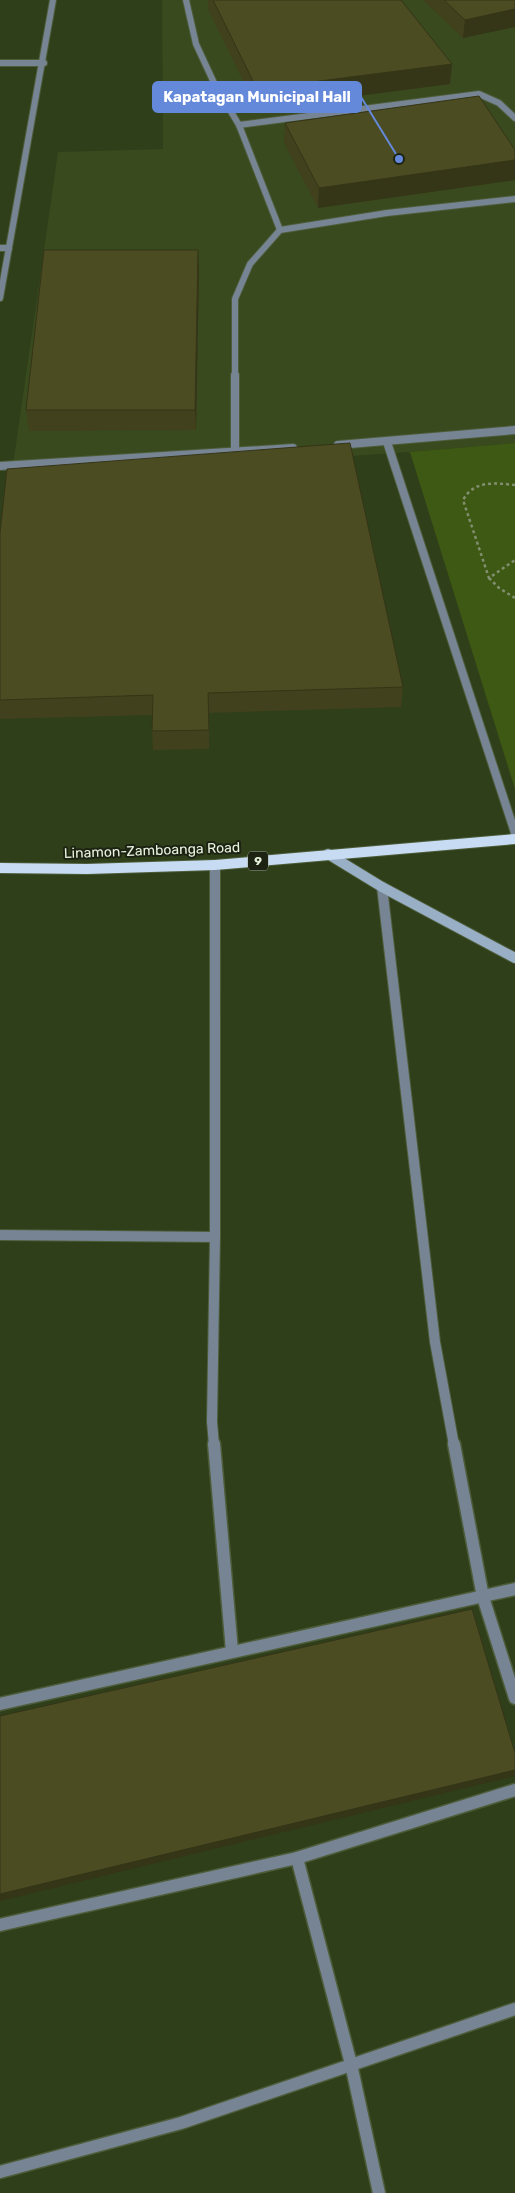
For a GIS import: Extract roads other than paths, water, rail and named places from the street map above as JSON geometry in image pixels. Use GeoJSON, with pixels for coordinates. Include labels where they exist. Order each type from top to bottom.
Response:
{"type":"FeatureCollection","features":[{"type":"Feature","properties":{"kind":"highway","name":"Linamon-Zamboanga Road"},"geometry":{"type":"LineString","coordinates":[[0,868],[87,869],[215,865],[328,854],[515,840]]}},
{"type":"Feature","properties":{"kind":"main road"},"geometry":{"type":"LineString","coordinates":[[328,854],[382,887],[515,958]]}},
{"type":"Feature","properties":{"kind":"street"},"geometry":{"type":"LineString","coordinates":[[0,298],[54,0]]}},
{"type":"Feature","properties":{"kind":"street"},"geometry":{"type":"LineString","coordinates":[[186,0],[196,44],[215,85],[239,125],[280,230]]}},
{"type":"Feature","properties":{"kind":"street"},"geometry":{"type":"LineString","coordinates":[[0,63],[44,63]]}},
{"type":"Feature","properties":{"kind":"street"},"geometry":{"type":"LineString","coordinates":[[239,125],[479,94],[491,96],[501,103],[515,118]]}},
{"type":"Feature","properties":{"kind":"street"},"geometry":{"type":"LineString","coordinates":[[235,451],[235,299],[250,264],[280,230],[386,213],[515,199]]}},
{"type":"Feature","properties":{"kind":"street"},"geometry":{"type":"LineString","coordinates":[[0,248],[8,248]]}},
{"type":"Feature","properties":{"kind":"street"},"geometry":{"type":"LineString","coordinates":[[330,445],[387,442],[515,430]]}},
{"type":"Feature","properties":{"kind":"street"},"geometry":{"type":"LineString","coordinates":[[387,442],[515,834]]}},
{"type":"Feature","properties":{"kind":"street"},"geometry":{"type":"LineString","coordinates":[[0,466],[302,447]]}},
{"type":"Feature","properties":{"kind":"street"},"geometry":{"type":"LineString","coordinates":[[215,865],[215,1238],[212,1422],[232,1651]]}},
{"type":"Feature","properties":{"kind":"street"},"geometry":{"type":"LineString","coordinates":[[382,887],[435,1342],[483,1597],[515,1698]]}},
{"type":"Feature","properties":{"kind":"street"},"geometry":{"type":"LineString","coordinates":[[0,1235],[215,1238]]}},
{"type":"Feature","properties":{"kind":"street"},"geometry":{"type":"LineString","coordinates":[[0,1704],[515,1589]]}},
{"type":"Feature","properties":{"kind":"street"},"geometry":{"type":"LineString","coordinates":[[0,1926],[297,1858],[515,1790]]}},
{"type":"Feature","properties":{"kind":"street"},"geometry":{"type":"LineString","coordinates":[[297,1858],[351,2064],[379,2193]]}},
{"type":"Feature","properties":{"kind":"street"},"geometry":{"type":"LineString","coordinates":[[0,2172],[181,2123],[515,2009]]}},
{"type":"Feature","properties":{"kind":"place","name":"Kapatagan Municipal Hall"},"geometry":{"type":"Point","coordinates":[399,159]}}]}
